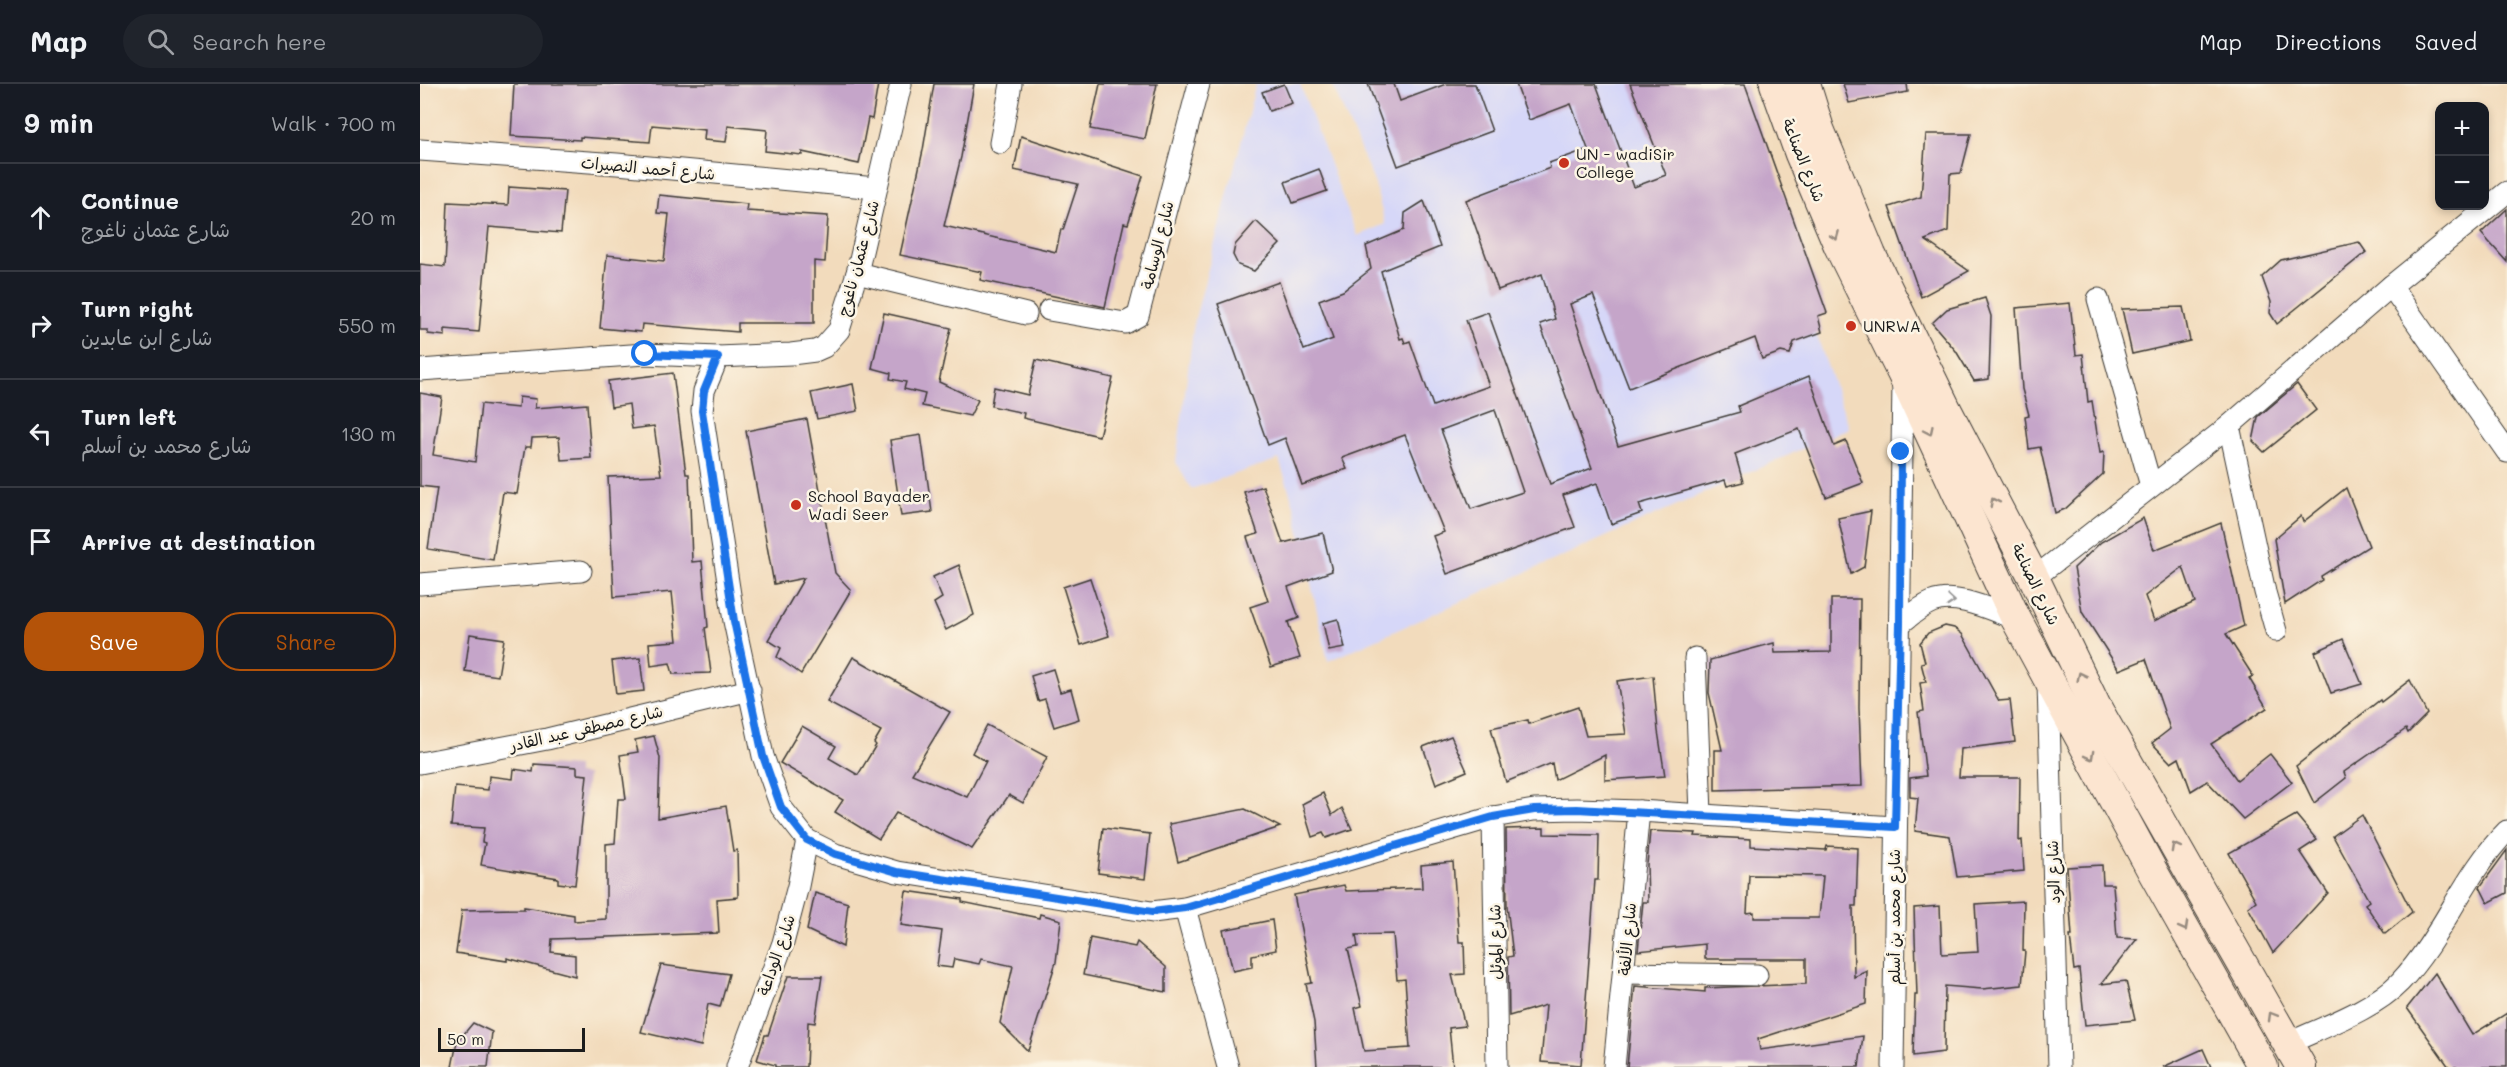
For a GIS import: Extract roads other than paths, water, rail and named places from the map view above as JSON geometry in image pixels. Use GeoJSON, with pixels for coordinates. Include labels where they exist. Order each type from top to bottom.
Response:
{"type":"FeatureCollection","features":[{"type":"Feature","properties":{"kind":"main road","name":"شارع الصناعة"},"geometry":{"type":"LineString","coordinates":[[1775,84],[1800,154],[1839,246],[1903,375],[2016,619],[2154,874],[2263,1067]]}},
{"type":"Feature","properties":{"kind":"main road","name":"شارع الصناعة"},"geometry":{"type":"LineString","coordinates":[[1805,84],[1819,129],[1871,255],[1947,411],[2034,578],[2096,707],[2294,1055]]}},
{"type":"Feature","properties":{"kind":"street","name":"شارع عثمان ناغوج"},"geometry":{"type":"LineString","coordinates":[[420,370],[645,354],[718,357],[807,353],[824,348],[839,330],[857,273],[901,84]]}},
{"type":"Feature","properties":{"kind":"street"},"geometry":{"type":"LineString","coordinates":[[1000,143],[1011,84]]}},
{"type":"Feature","properties":{"kind":"street","name":"شارع الوسامة"},"geometry":{"type":"LineString","coordinates":[[1049,310],[1125,323],[1138,316],[1199,84]]}},
{"type":"Feature","properties":{"kind":"street","name":"شارع أحمد النصيرات"},"geometry":{"type":"LineString","coordinates":[[420,150],[617,164],[876,188]]}},
{"type":"Feature","properties":{"kind":"street"},"geometry":{"type":"LineString","coordinates":[[2034,578],[2229,426],[2391,286],[2507,192]]}},
{"type":"Feature","properties":{"kind":"street"},"geometry":{"type":"LineString","coordinates":[[857,273],[1026,314]]}},
{"type":"Feature","properties":{"kind":"street"},"geometry":{"type":"LineString","coordinates":[[2391,286],[2507,452]]}},
{"type":"Feature","properties":{"kind":"street"},"geometry":{"type":"LineString","coordinates":[[2098,299],[2151,486]]}},
{"type":"Feature","properties":{"kind":"street"},"geometry":{"type":"LineString","coordinates":[[718,357],[704,391],[702,411],[734,621],[763,756],[773,788],[790,821],[807,840],[835,854],[897,872],[1139,911],[1166,912],[1493,817],[1534,810],[1639,811],[1895,827]]}},
{"type":"Feature","properties":{"kind":"street","name":"شارع محمد بن أسلم"},"geometry":{"type":"LineString","coordinates":[[1893,1067],[1903,375]]}},
{"type":"Feature","properties":{"kind":"street"},"geometry":{"type":"LineString","coordinates":[[2229,426],[2265,592],[2276,631]]}},
{"type":"Feature","properties":{"kind":"street"},"geometry":{"type":"LineString","coordinates":[[420,584],[581,571]]}},
{"type":"Feature","properties":{"kind":"street"},"geometry":{"type":"LineString","coordinates":[[1900,624],[1923,606],[1946,599],[1979,606],[2016,619]]}},
{"type":"Feature","properties":{"kind":"street"},"geometry":{"type":"LineString","coordinates":[[1695,658],[1701,814]]}},
{"type":"Feature","properties":{"kind":"street","name":"شارع الود"},"geometry":{"type":"LineString","coordinates":[[2048,677],[2059,1067]]}},
{"type":"Feature","properties":{"kind":"street","name":"شارع مصطفى عبد القادر"},"geometry":{"type":"LineString","coordinates":[[420,764],[547,739],[750,690]]}},
{"type":"Feature","properties":{"kind":"street","name":"شارع الألفة"},"geometry":{"type":"LineString","coordinates":[[1614,1067],[1639,811]]}},
{"type":"Feature","properties":{"kind":"street","name":"شارع الموئل"},"geometry":{"type":"LineString","coordinates":[[1493,817],[1497,1067]]}},
{"type":"Feature","properties":{"kind":"street"},"geometry":{"type":"LineString","coordinates":[[2294,1055],[2398,984],[2416,964],[2476,867],[2507,831]]}},
{"type":"Feature","properties":{"kind":"street","name":"شارع الوداعة"},"geometry":{"type":"LineString","coordinates":[[737,1067],[783,943],[807,840]]}},
{"type":"Feature","properties":{"kind":"street"},"geometry":{"type":"LineString","coordinates":[[1185,908],[1228,1067]]}},
{"type":"Feature","properties":{"kind":"street"},"geometry":{"type":"LineString","coordinates":[[1624,974],[1757,975]]}},
{"type":"Feature","properties":{"kind":"place","name":"UN - wadiSir College"},"geometry":{"type":"Point","coordinates":[1564,163]}},
{"type":"Feature","properties":{"kind":"place","name":"UNRWA"},"geometry":{"type":"Point","coordinates":[1851,326]}},
{"type":"Feature","properties":{"kind":"place","name":"School Bayader Wadi Seer"},"geometry":{"type":"Point","coordinates":[796,505]}}]}
